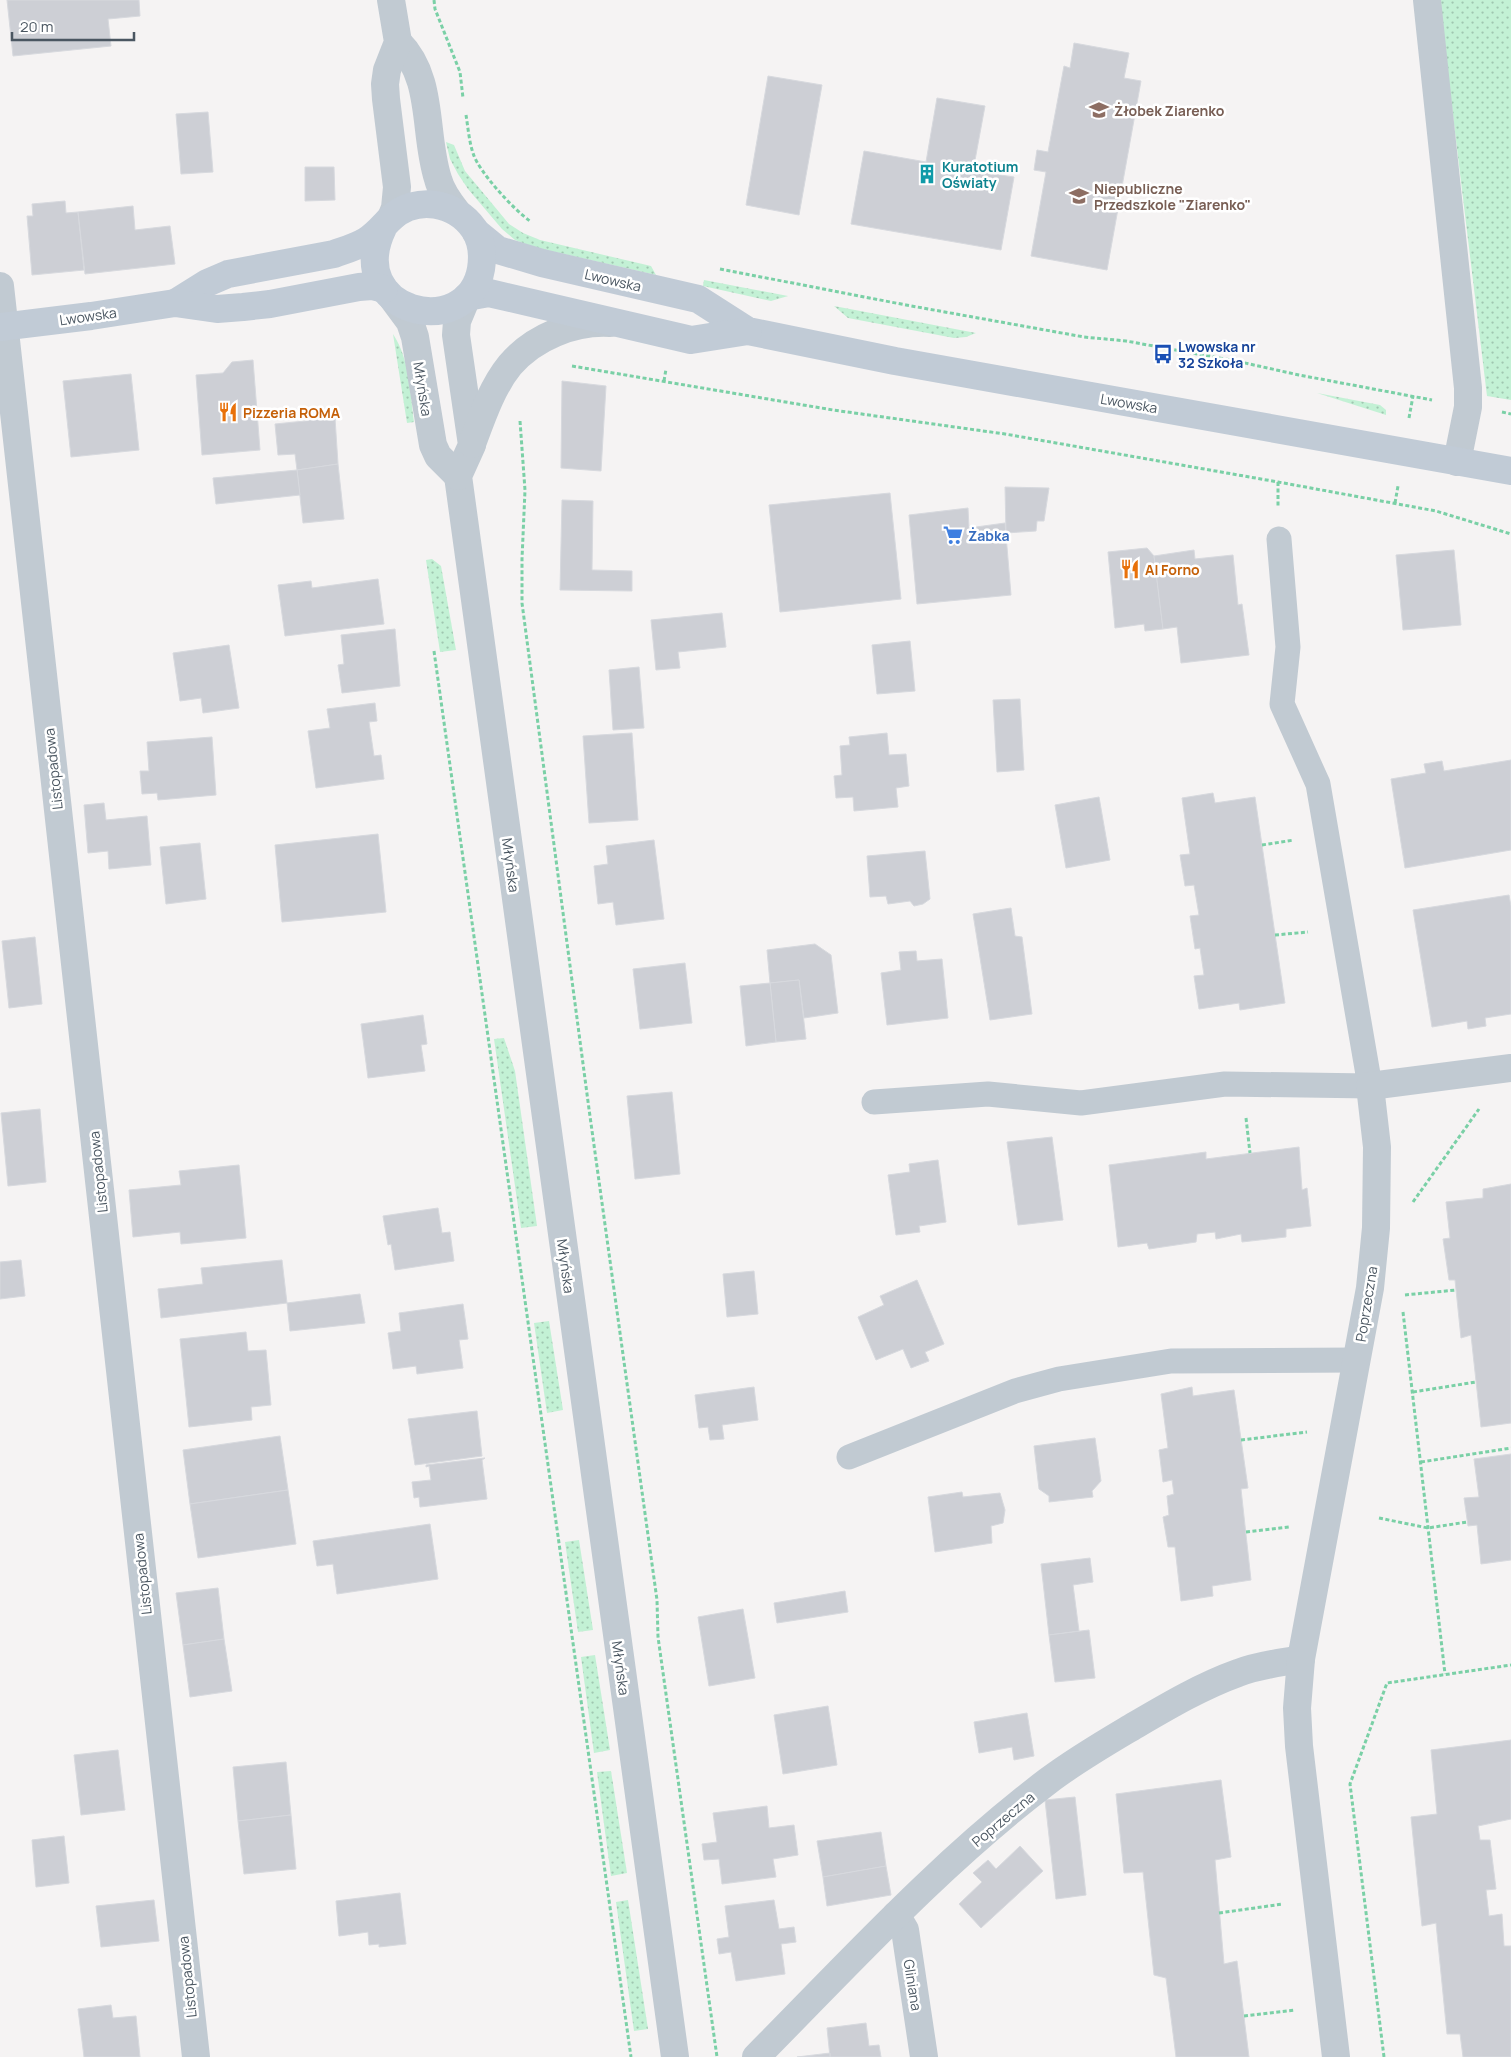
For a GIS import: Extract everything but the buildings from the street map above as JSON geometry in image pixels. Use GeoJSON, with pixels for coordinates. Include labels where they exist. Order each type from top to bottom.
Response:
{"type":"FeatureCollection","features":[{"type":"Feature","properties":{"kind":"main road"},"geometry":{"type":"LineString","coordinates":[[423,204],[446,206],[457,212],[468,220],[476,232],[481,245],[483,260],[475,286],[467,297],[443,310],[417,311],[404,306],[388,294],[378,278],[374,265],[374,252],[387,223],[411,206],[423,204]]}},
{"type":"Feature","properties":{"kind":"main road","name":"Lwowska"},"geometry":{"type":"LineString","coordinates":[[175,304],[207,283],[228,274],[334,254],[366,241],[387,223]]}},
{"type":"Feature","properties":{"kind":"main road","name":"Lwowska"},"geometry":{"type":"LineString","coordinates":[[476,232],[498,250],[542,264],[698,298],[748,330],[895,361],[1511,471]]}},
{"type":"Feature","properties":{"kind":"main road","name":"Lwowska"},"geometry":{"type":"LineString","coordinates":[[2,327],[175,304],[217,309],[243,307],[359,287],[372,286],[388,294]]}},
{"type":"Feature","properties":{"kind":"main road","name":"Lwowska"},"geometry":{"type":"LineString","coordinates":[[467,297],[489,293],[691,340],[748,330]]}},
{"type":"Feature","properties":{"kind":"street"},"geometry":{"type":"LineString","coordinates":[[387,223],[396,208],[397,187],[385,84],[386,70],[398,42],[391,0]]}},
{"type":"Feature","properties":{"kind":"street"},"geometry":{"type":"LineString","coordinates":[[1427,0],[1468,406],[1457,462]]}},
{"type":"Feature","properties":{"kind":"street"},"geometry":{"type":"LineString","coordinates":[[398,42],[408,53],[420,77],[438,181],[457,212]]}},
{"type":"Feature","properties":{"kind":"street","name":"Listopadowa"},"geometry":{"type":"LineString","coordinates":[[0,286],[2,327],[196,2057]]}},
{"type":"Feature","properties":{"kind":"street","name":"Młyńska"},"geometry":{"type":"LineString","coordinates":[[388,294],[410,322],[415,337],[433,445],[438,456],[458,476],[675,2057]]}},
{"type":"Feature","properties":{"kind":"street"},"geometry":{"type":"LineString","coordinates":[[467,297],[457,321],[456,335],[472,445]]}},
{"type":"Feature","properties":{"kind":"street"},"geometry":{"type":"LineString","coordinates":[[458,476],[499,382],[510,365],[526,350],[543,338],[576,326],[603,323],[624,324]]}},
{"type":"Feature","properties":{"kind":"street"},"geometry":{"type":"LineString","coordinates":[[1370,1086],[1511,1068]]}},
{"type":"Feature","properties":{"kind":"street","name":"Poprzeczna"},"geometry":{"type":"LineString","coordinates":[[1336,2057],[1299,1746],[1297,1708],[1301,1659],[1370,1288],[1377,1218],[1377,1147],[1370,1086]]}},
{"type":"Feature","properties":{"kind":"street","name":"Poprzeczna"},"geometry":{"type":"LineString","coordinates":[[756,2057],[896,1915],[1010,1811],[1048,1781],[1153,1715],[1217,1682],[1261,1666],[1301,1659]]}},
{"type":"Feature","properties":{"kind":"street","name":"Gliniana"},"geometry":{"type":"LineString","coordinates":[[896,1915],[905,1930],[924,2057]]}},
{"type":"Feature","properties":{"kind":"lane"},"geometry":{"type":"LineString","coordinates":[[874,1102],[988,1094],[1081,1104],[1225,1084],[1370,1086],[1318,784],[1282,704],[1288,647],[1280,539]]}},
{"type":"Feature","properties":{"kind":"lane"},"geometry":{"type":"LineString","coordinates":[[849,1456],[1015,1391],[1059,1379],[1154,1362],[1181,1360],[1358,1360]]}},
{"type":"Feature","properties":{"kind":"path"},"geometry":{"type":"LineString","coordinates":[[434,0],[435,9],[460,72],[464,99]]}},
{"type":"Feature","properties":{"kind":"path"},"geometry":{"type":"LineString","coordinates":[[465,108],[473,154],[481,170],[515,209],[529,220],[538,223]]}},
{"type":"Feature","properties":{"kind":"path"},"geometry":{"type":"LineString","coordinates":[[711,267],[1084,337],[1126,341],[1236,361],[1299,375],[1511,414]]}},
{"type":"Feature","properties":{"kind":"path"},"geometry":{"type":"LineString","coordinates":[[568,366],[833,410],[1005,434],[1395,503],[1436,511],[1511,534]]}},
{"type":"Feature","properties":{"kind":"path"},"geometry":{"type":"LineString","coordinates":[[1408,420],[1412,396]]}},
{"type":"Feature","properties":{"kind":"path"},"geometry":{"type":"LineString","coordinates":[[520,415],[525,490],[522,603],[569,964],[657,1600],[658,1637],[717,2057]]}},
{"type":"Feature","properties":{"kind":"path"},"geometry":{"type":"LineString","coordinates":[[1395,503],[1398,483]]}},
{"type":"Feature","properties":{"kind":"path"},"geometry":{"type":"LineString","coordinates":[[434,651],[631,2057]]}},
{"type":"Feature","properties":{"kind":"path"},"geometry":{"type":"LineString","coordinates":[[1262,845],[1298,840]]}},
{"type":"Feature","properties":{"kind":"path"},"geometry":{"type":"LineString","coordinates":[[1275,935],[1312,931]]}},
{"type":"Feature","properties":{"kind":"path"},"geometry":{"type":"LineString","coordinates":[[1412,1203],[1478,1109],[1486,1108]]}},
{"type":"Feature","properties":{"kind":"path"},"geometry":{"type":"LineString","coordinates":[[1404,1302],[1405,1286]]}},
{"type":"Feature","properties":{"kind":"path"},"geometry":{"type":"LineString","coordinates":[[1404,1295],[1456,1290]]}},
{"type":"Feature","properties":{"kind":"path"},"geometry":{"type":"LineString","coordinates":[[1403,1308],[1445,1674]]}},
{"type":"Feature","properties":{"kind":"path"},"geometry":{"type":"LineString","coordinates":[[1413,1392],[1476,1382]]}},
{"type":"Feature","properties":{"kind":"path"},"geometry":{"type":"LineString","coordinates":[[1241,1440],[1308,1432]]}},
{"type":"Feature","properties":{"kind":"path"},"geometry":{"type":"LineString","coordinates":[[1421,1462],[1511,1448]]}},
{"type":"Feature","properties":{"kind":"path"},"geometry":{"type":"LineString","coordinates":[[1380,1518],[1428,1528],[1467,1522]]}},
{"type":"Feature","properties":{"kind":"path"},"geometry":{"type":"LineString","coordinates":[[1246,1532],[1294,1526]]}},
{"type":"Feature","properties":{"kind":"path"},"geometry":{"type":"LineString","coordinates":[[1384,2057],[1350,1784],[1387,1683],[1511,1665]]}},
{"type":"Feature","properties":{"kind":"path"},"geometry":{"type":"LineString","coordinates":[[1219,1913],[1284,1904]]}},
{"type":"Feature","properties":{"kind":"path"},"geometry":{"type":"LineString","coordinates":[[1244,2016],[1296,2010]]}},
{"type":"Feature","properties":{"kind":"green space"},"geometry":{"type":"Polygon","coordinates":[[[1439,0],[1511,0],[1511,400],[1487,396],[1439,0]]]}},
{"type":"Feature","properties":{"kind":"green space"},"geometry":{"type":"Polygon","coordinates":[[[446,142],[454,145],[465,171],[509,224],[523,233],[540,240],[651,266],[656,275],[533,247],[515,240],[502,229],[468,189],[450,159],[446,142]]]}},
{"type":"Feature","properties":{"kind":"green space"},"geometry":{"type":"Polygon","coordinates":[[[704,280],[788,296],[771,301],[703,286],[704,280]]]}},
{"type":"Feature","properties":{"kind":"green space"},"geometry":{"type":"Polygon","coordinates":[[[834,306],[976,333],[966,337],[954,338],[848,318],[834,306]]]}},
{"type":"Feature","properties":{"kind":"green space"},"geometry":{"type":"Polygon","coordinates":[[[393,334],[399,344],[406,365],[414,422],[407,423],[393,334]]]}},
{"type":"Feature","properties":{"kind":"green space"},"geometry":{"type":"Polygon","coordinates":[[[1317,393],[1380,405],[1386,410],[1386,415],[1317,393]]]}},
{"type":"Feature","properties":{"kind":"green space"},"geometry":{"type":"Polygon","coordinates":[[[432,559],[441,566],[456,650],[440,652],[426,560],[432,559]]]}},
{"type":"Feature","properties":{"kind":"green space"},"geometry":{"type":"Polygon","coordinates":[[[504,1038],[515,1071],[537,1226],[521,1228],[494,1039],[504,1038]]]}},
{"type":"Feature","properties":{"kind":"green space"},"geometry":{"type":"Polygon","coordinates":[[[549,1321],[563,1410],[547,1413],[534,1323],[549,1321]]]}},
{"type":"Feature","properties":{"kind":"green space"},"geometry":{"type":"Polygon","coordinates":[[[579,1540],[593,1630],[578,1632],[565,1542],[579,1540]]]}},
{"type":"Feature","properties":{"kind":"green space"},"geometry":{"type":"Polygon","coordinates":[[[595,1655],[610,1750],[594,1753],[581,1657],[595,1655]]]}},
{"type":"Feature","properties":{"kind":"green space"},"geometry":{"type":"Polygon","coordinates":[[[611,1771],[627,1873],[611,1876],[597,1772],[611,1771]]]}},
{"type":"Feature","properties":{"kind":"green space"},"geometry":{"type":"Polygon","coordinates":[[[628,1900],[648,2029],[634,2031],[616,1902],[628,1900]]]}},
{"type":"Feature","properties":{"kind":"place","name":"Żłobek Ziarenko"},"geometry":{"type":"Point","coordinates":[1099,110]}},
{"type":"Feature","properties":{"kind":"place","name":"Kuratotium Oświaty"},"geometry":{"type":"Point","coordinates":[927,174]}},
{"type":"Feature","properties":{"kind":"place","name":"Niepubliczne Przedszkole \"Ziarenko\""},"geometry":{"type":"Point","coordinates":[1079,196]}},
{"type":"Feature","properties":{"kind":"place","name":"Lwowska nr 32 Szkoła"},"geometry":{"type":"Point","coordinates":[1163,354]}},
{"type":"Feature","properties":{"kind":"place","name":"Pizzeria ROMA"},"geometry":{"type":"Point","coordinates":[228,412]}},
{"type":"Feature","properties":{"kind":"place","name":"Żabka"},"geometry":{"type":"Point","coordinates":[953,535]}},
{"type":"Feature","properties":{"kind":"place","name":"Al Forno"},"geometry":{"type":"Point","coordinates":[1130,569]}}]}
